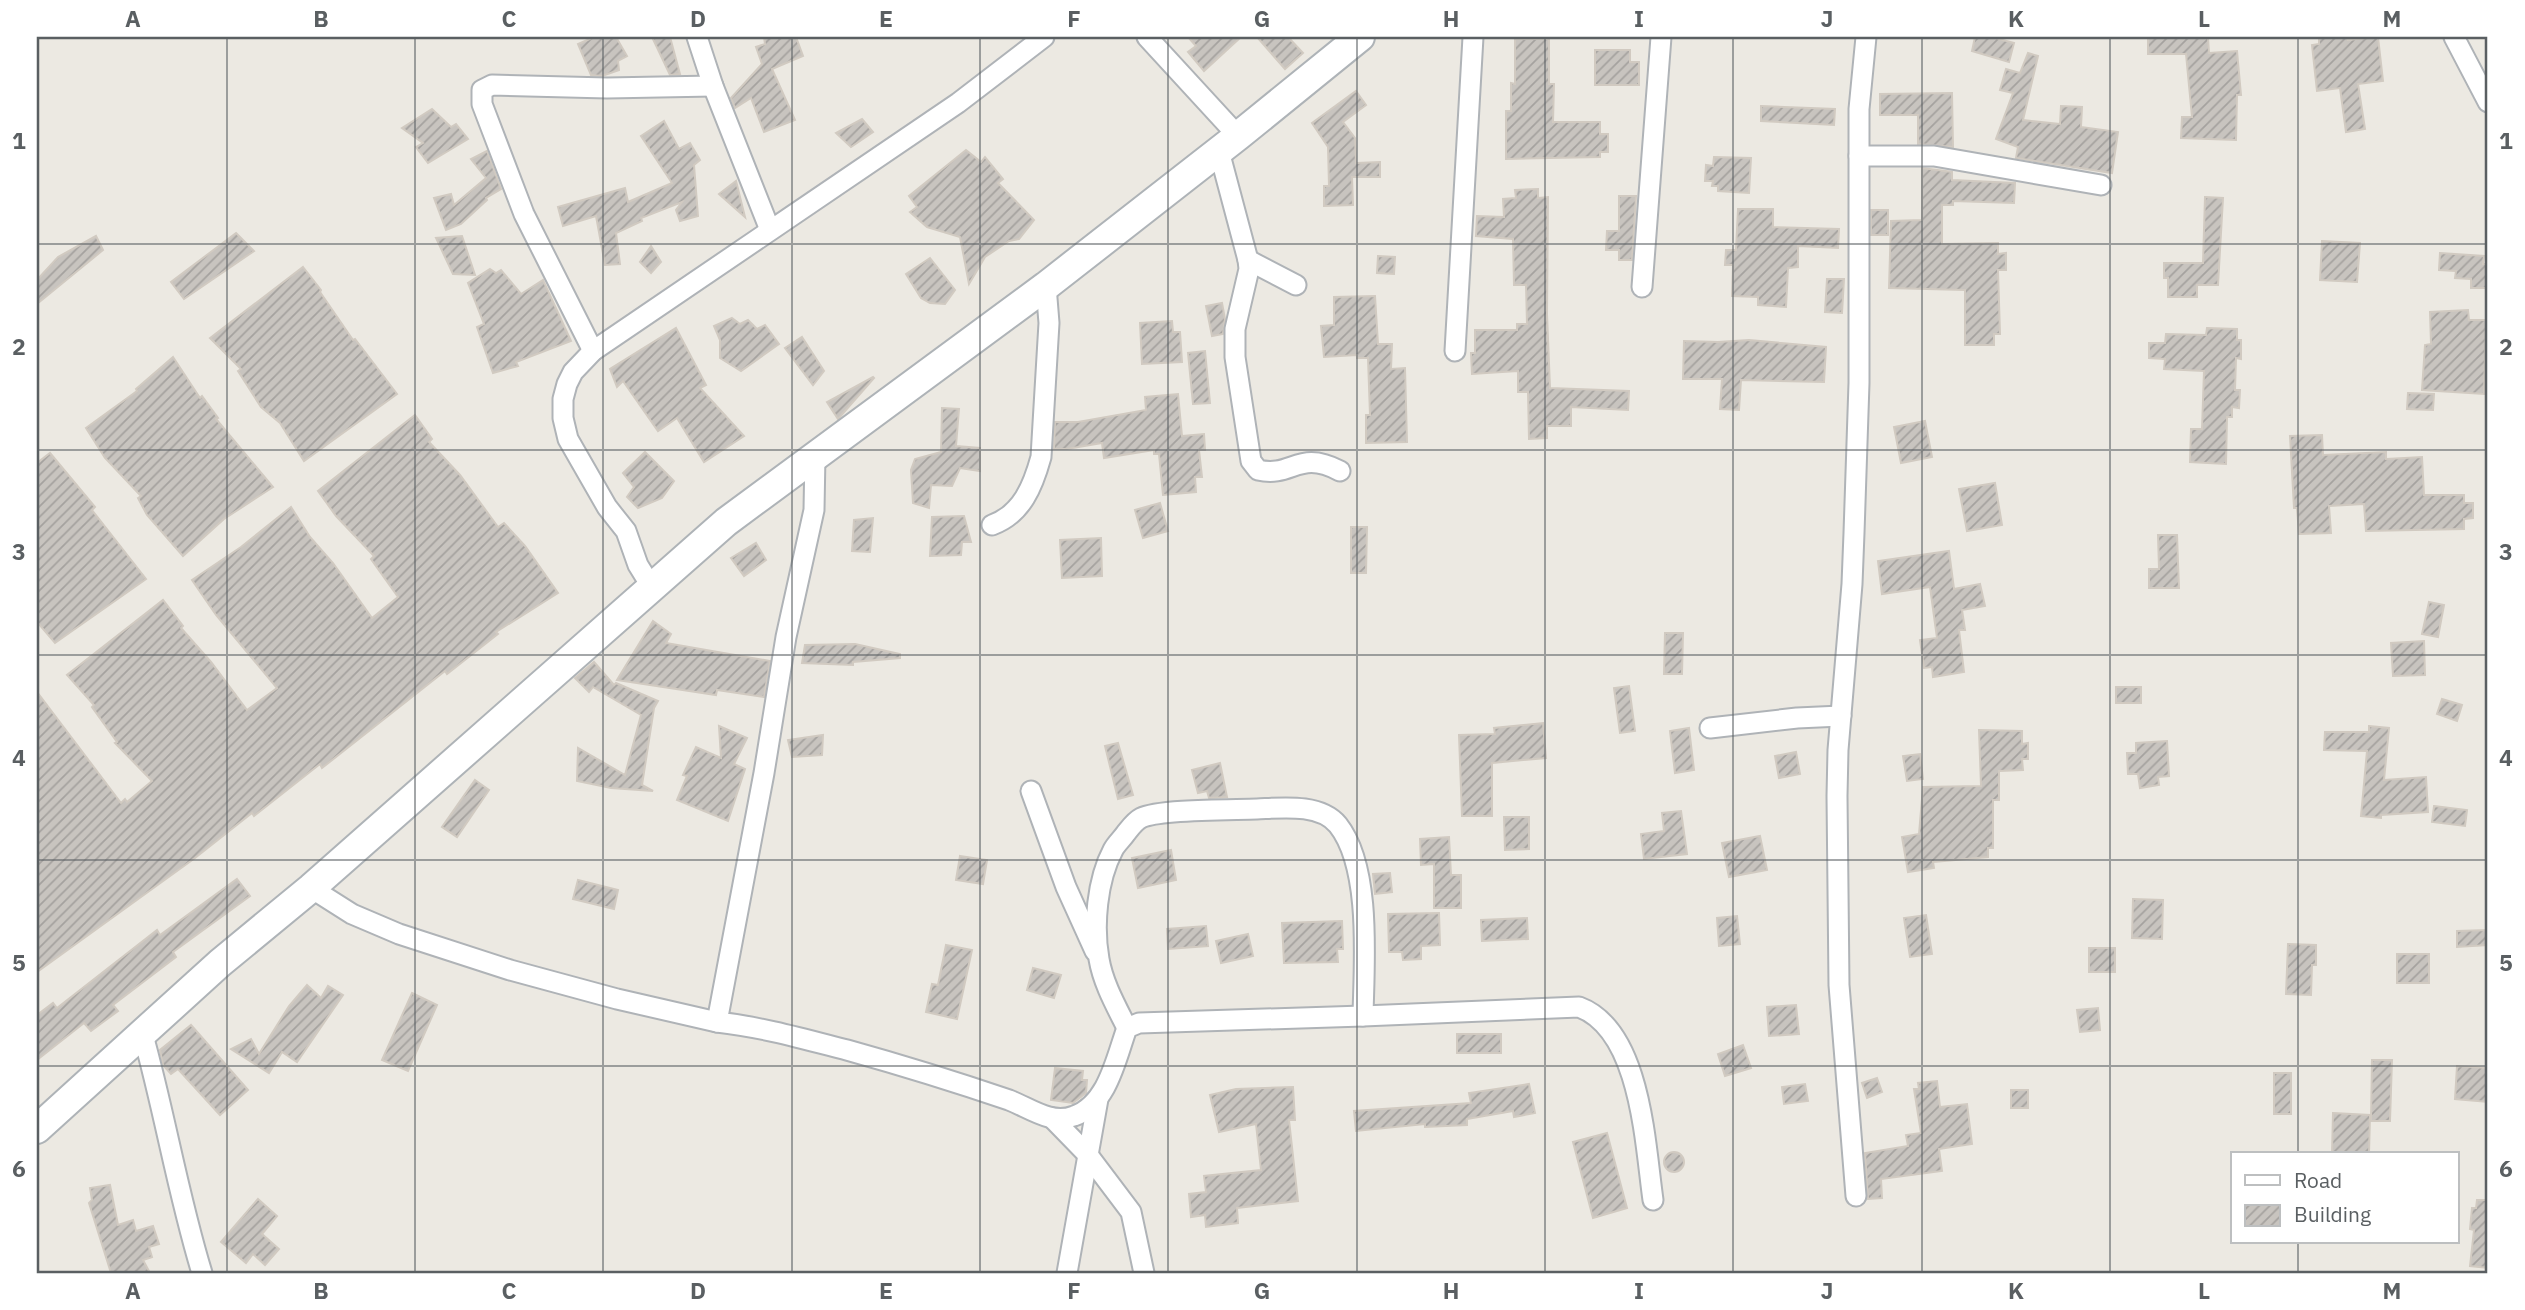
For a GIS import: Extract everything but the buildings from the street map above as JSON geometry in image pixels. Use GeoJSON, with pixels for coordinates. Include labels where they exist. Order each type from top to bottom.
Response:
{"type":"FeatureCollection","features":[{"type":"Feature","properties":{"kind":"street"},"geometry":{"type":"LineString","coordinates":[[697,37],[713,86],[770,230]]}},
{"type":"Feature","properties":{"kind":"street"},"geometry":{"type":"LineString","coordinates":[[651,586],[638,565],[626,531],[607,507],[568,439],[564,399],[573,372],[593,351],[958,103],[1044,37]]}},
{"type":"Feature","properties":{"kind":"street"},"geometry":{"type":"LineString","coordinates":[[1147,37],[1229,144],[1249,270],[1235,329],[1235,357],[1251,461],[1258,470],[1264,471],[1313,461],[1323,462],[1340,471]]}},
{"type":"Feature","properties":{"kind":"street"},"geometry":{"type":"LineString","coordinates":[[37,1129],[220,963],[311,888],[726,522],[1046,286],[1229,144],[1360,37]]}},
{"type":"Feature","properties":{"kind":"street"},"geometry":{"type":"LineString","coordinates":[[1455,351],[1473,37]]}},
{"type":"Feature","properties":{"kind":"street"},"geometry":{"type":"LineString","coordinates":[[1642,287],[1661,37]]}},
{"type":"Feature","properties":{"kind":"street"},"geometry":{"type":"LineString","coordinates":[[1856,1196],[1839,985],[1837,796],[1853,584],[1859,383],[1859,109],[1867,37]]}},
{"type":"Feature","properties":{"kind":"street"},"geometry":{"type":"LineString","coordinates":[[2454,37],[2488,102]]}},
{"type":"Feature","properties":{"kind":"street"},"geometry":{"type":"LineString","coordinates":[[593,351],[524,214],[482,104],[482,90],[492,85],[607,88],[713,86]]}},
{"type":"Feature","properties":{"kind":"street"},"geometry":{"type":"LineString","coordinates":[[1858,156],[1934,156],[2101,185]]}},
{"type":"Feature","properties":{"kind":"street"},"geometry":{"type":"LineString","coordinates":[[1248,260],[1296,285]]}},
{"type":"Feature","properties":{"kind":"street"},"geometry":{"type":"LineString","coordinates":[[992,525],[1011,516],[1020,506],[1037,473],[1041,457],[1049,323],[1046,286]]}},
{"type":"Feature","properties":{"kind":"street"},"geometry":{"type":"LineString","coordinates":[[717,1022],[764,773],[786,637],[814,510],[815,455]]}},
{"type":"Feature","properties":{"kind":"street"},"geometry":{"type":"LineString","coordinates":[[1710,729],[1797,718],[1841,716]]}},
{"type":"Feature","properties":{"kind":"street"},"geometry":{"type":"LineString","coordinates":[[1031,791],[1066,887],[1127,1028],[1107,1083],[1098,1098],[1077,1115],[1052,1118]]}},
{"type":"Feature","properties":{"kind":"street"},"geometry":{"type":"LineString","coordinates":[[1099,958],[1098,912],[1103,878],[1113,850],[1141,818],[1225,810],[1287,808],[1311,811],[1337,824],[1350,848],[1358,875],[1363,899],[1363,1016]]}},
{"type":"Feature","properties":{"kind":"street"},"geometry":{"type":"LineString","coordinates":[[311,888],[352,914],[400,934],[510,970],[604,996],[717,1022],[780,1032],[908,1067],[1052,1118],[1088,1155],[1131,1212],[1144,1273]]}},
{"type":"Feature","properties":{"kind":"street"},"geometry":{"type":"LineString","coordinates":[[1127,1028],[1139,1023],[1185,1020],[1363,1016],[1571,1006],[1591,1011],[1615,1039],[1632,1075],[1639,1102],[1653,1200]]}},
{"type":"Feature","properties":{"kind":"street"},"geometry":{"type":"LineString","coordinates":[[143,1035],[159,1093],[188,1229],[202,1273]]}},
{"type":"Feature","properties":{"kind":"street"},"geometry":{"type":"LineString","coordinates":[[1067,1273],[1098,1098]]}}]}
